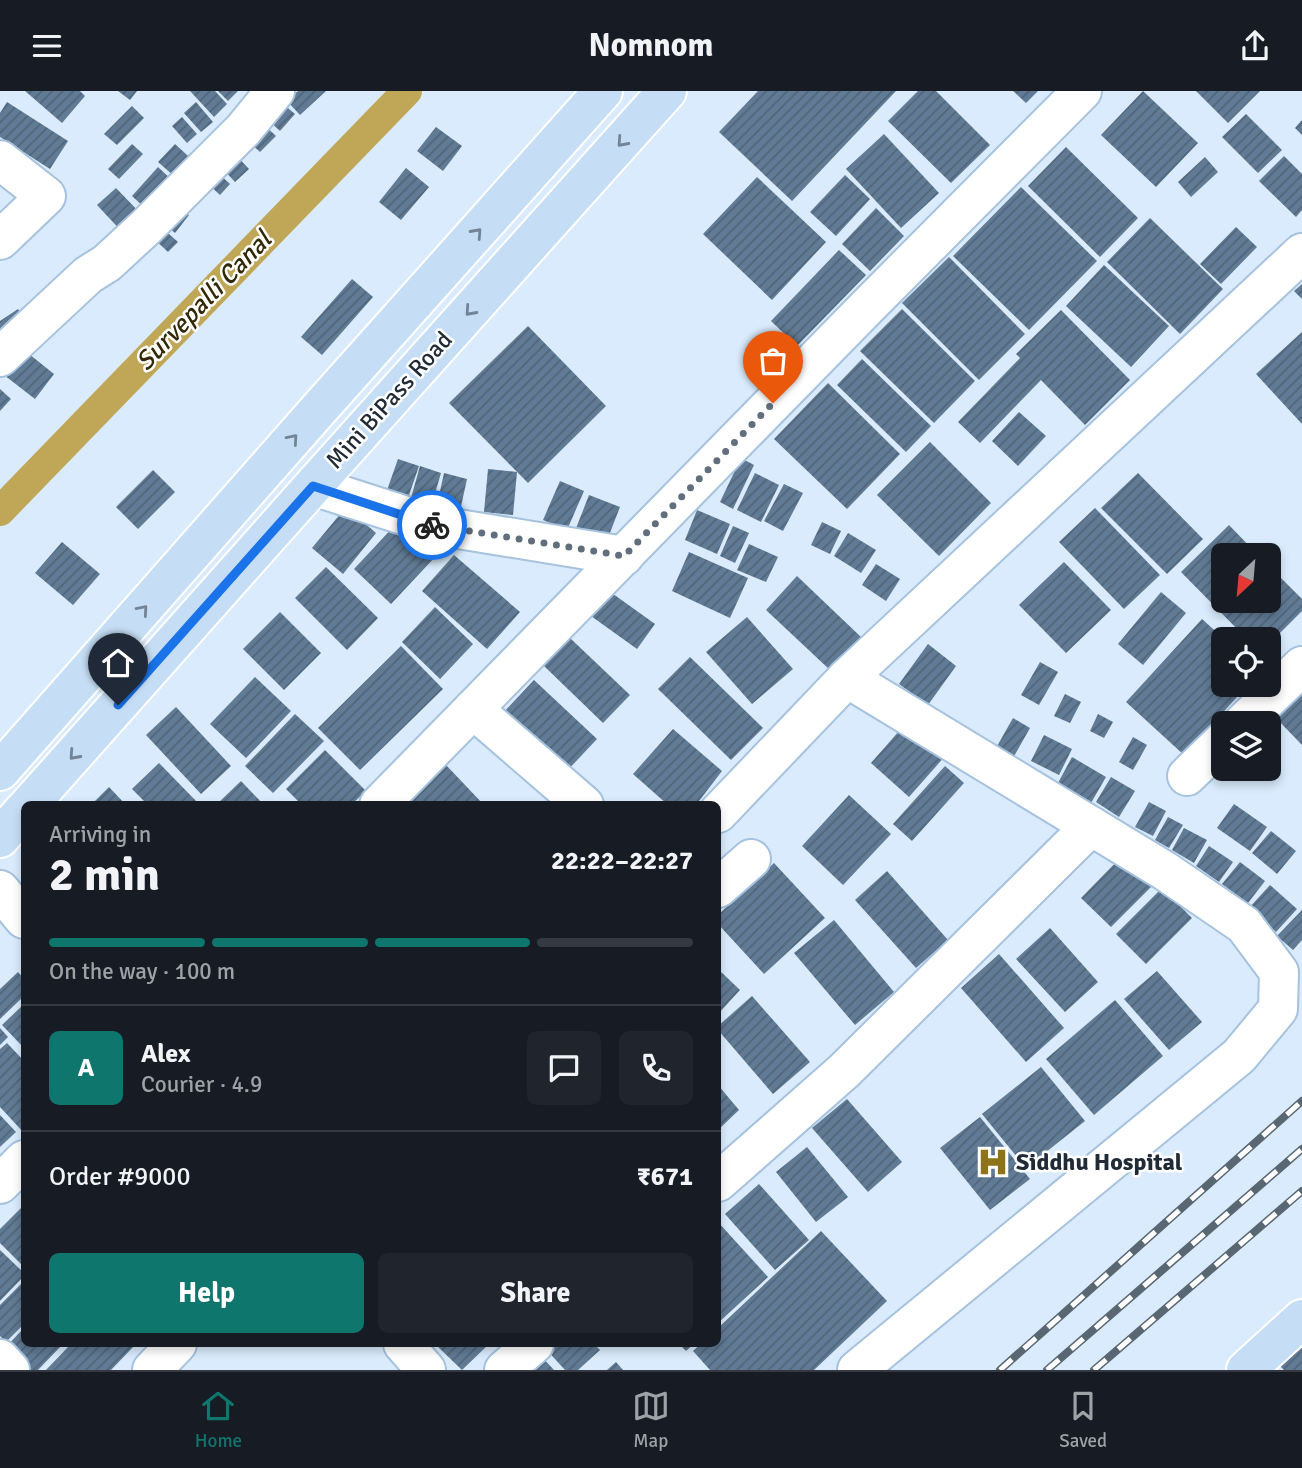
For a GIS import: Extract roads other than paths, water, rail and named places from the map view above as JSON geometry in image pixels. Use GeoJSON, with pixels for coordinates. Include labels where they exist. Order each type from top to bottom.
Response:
{"type":"FeatureCollection","features":[{"type":"Feature","properties":{"kind":"main road"},"geometry":{"type":"LineString","coordinates":[[0,771],[603,91]]}},
{"type":"Feature","properties":{"kind":"main road","name":"Mini BiPass Road"},"geometry":{"type":"LineString","coordinates":[[33,801],[667,91]]}},
{"type":"Feature","properties":{"kind":"main road"},"geometry":{"type":"LineString","coordinates":[[0,838],[21,814]]}},
{"type":"Feature","properties":{"kind":"main road"},"geometry":{"type":"LineString","coordinates":[[1260,1365],[1302,1319]]}},
{"type":"Feature","properties":{"kind":"street"},"geometry":{"type":"LineString","coordinates":[[0,357],[88,275],[107,263],[146,227],[243,130],[275,91]]}},
{"type":"Feature","properties":{"kind":"street"},"geometry":{"type":"LineString","coordinates":[[383,801],[1082,91]]}},
{"type":"Feature","properties":{"kind":"street"},"geometry":{"type":"LineString","coordinates":[[0,160],[46,196],[0,240]]}},
{"type":"Feature","properties":{"kind":"street"},"geometry":{"type":"LineString","coordinates":[[721,810],[847,678],[1302,253]]}},
{"type":"Feature","properties":{"kind":"street"},"geometry":{"type":"LineString","coordinates":[[313,486],[434,526],[624,556]]}},
{"type":"Feature","properties":{"kind":"street"},"geometry":{"type":"LineString","coordinates":[[1255,711],[1302,666]]}},
{"type":"Feature","properties":{"kind":"street"},"geometry":{"type":"LineString","coordinates":[[847,678],[1165,871],[1244,925],[1279,972],[1278,1009],[1239,1056],[857,1370]]}},
{"type":"Feature","properties":{"kind":"street"},"geometry":{"type":"LineString","coordinates":[[473,709],[579,801]]}},
{"type":"Feature","properties":{"kind":"street"},"geometry":{"type":"LineString","coordinates":[[1187,776],[1211,753]]}},
{"type":"Feature","properties":{"kind":"street"},"geometry":{"type":"LineString","coordinates":[[721,1179],[844,1071],[1091,826]]}},
{"type":"Feature","properties":{"kind":"street"},"geometry":{"type":"LineString","coordinates":[[721,885],[751,859]]}},
{"type":"Feature","properties":{"kind":"street"},"geometry":{"type":"LineString","coordinates":[[0,890],[21,915]]}},
{"type":"Feature","properties":{"kind":"street"},"geometry":{"type":"LineString","coordinates":[[0,1184],[21,1163]]}},
{"type":"Feature","properties":{"kind":"street"},"geometry":{"type":"LineString","coordinates":[[152,1370],[174,1347]]}},
{"type":"Feature","properties":{"kind":"street"},"geometry":{"type":"LineString","coordinates":[[406,1347],[425,1370]]}},
{"type":"Feature","properties":{"kind":"street"},"geometry":{"type":"LineString","coordinates":[[504,1370],[531,1347]]}},
{"type":"Feature","properties":{"kind":"street"},"geometry":{"type":"LineString","coordinates":[[0,1359],[10,1370]]}},
{"type":"Feature","properties":{"kind":"waterway","name":"Survepalli Canal"},"geometry":{"type":"LineString","coordinates":[[0,511],[407,91]]}},
{"type":"Feature","properties":{"kind":"railway"},"geometry":{"type":"LineString","coordinates":[[1000,1370],[1302,1101]]}},
{"type":"Feature","properties":{"kind":"railway"},"geometry":{"type":"LineString","coordinates":[[1047,1370],[1302,1149]]}},
{"type":"Feature","properties":{"kind":"railway"},"geometry":{"type":"LineString","coordinates":[[1094,1370],[1302,1191]]}},
{"type":"Feature","properties":{"kind":"place","name":"Siddhu Hospital"},"geometry":{"type":"Point","coordinates":[993,1162]}}]}
